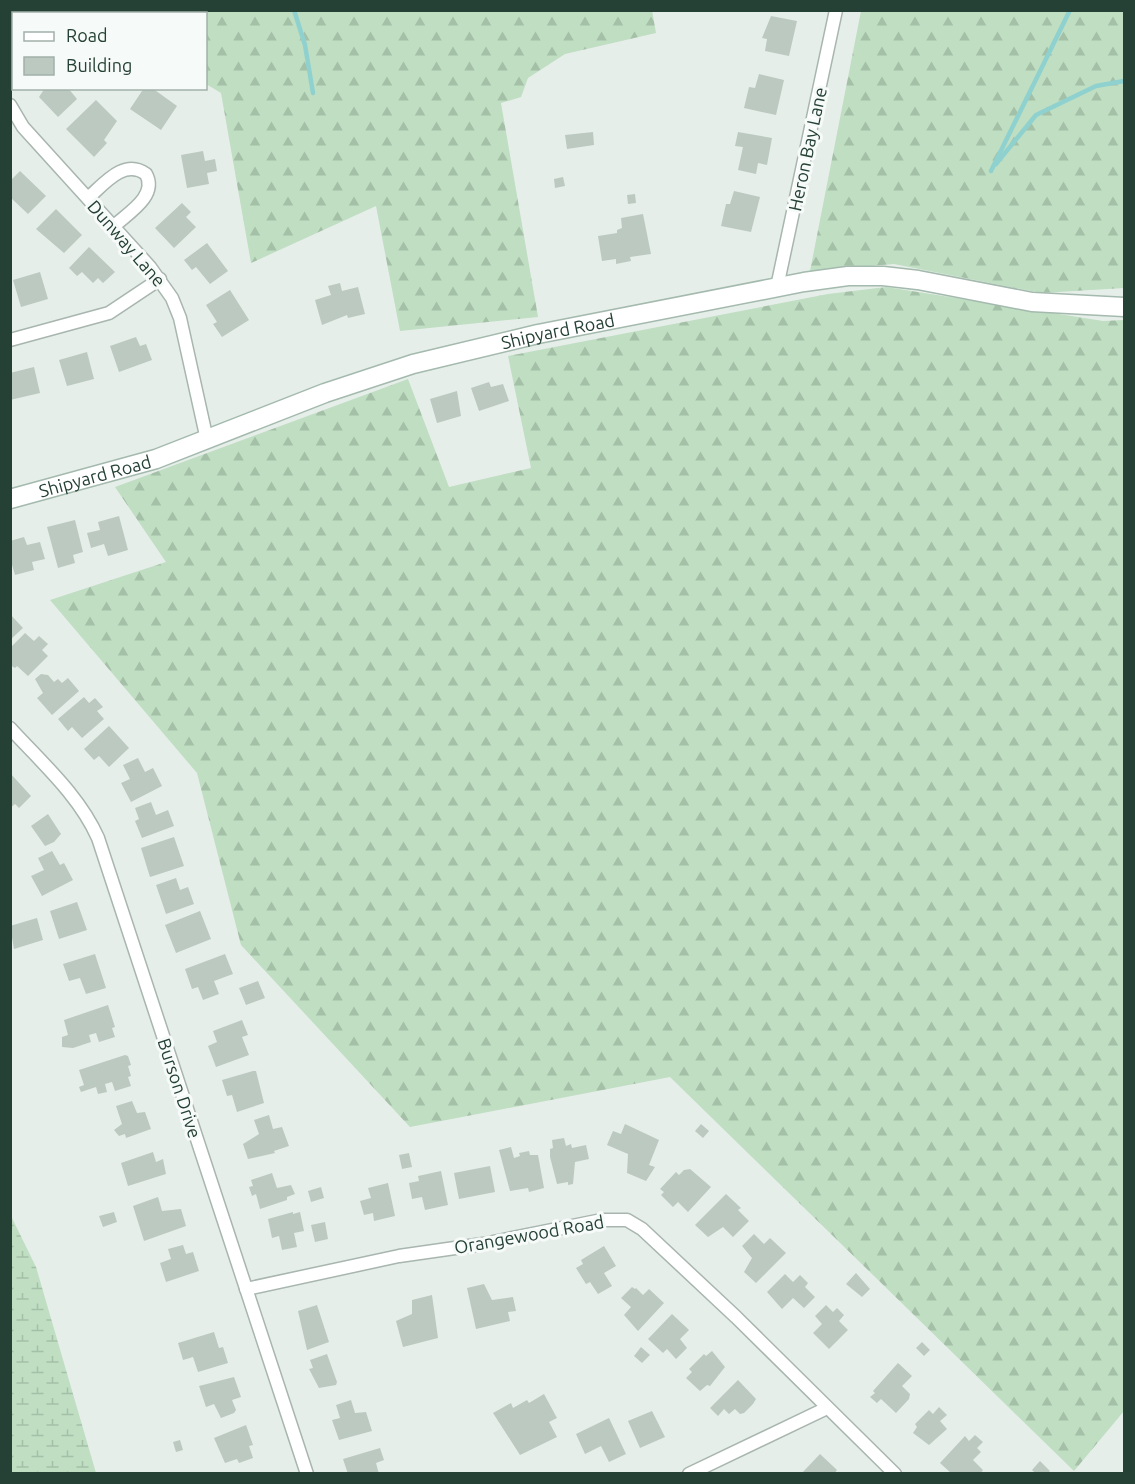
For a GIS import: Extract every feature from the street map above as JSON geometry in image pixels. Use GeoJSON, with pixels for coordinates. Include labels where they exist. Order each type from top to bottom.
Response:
{"type":"FeatureCollection","features":[{"type":"Feature","properties":{"kind":"street","name":"Heron Bay Lane"},"geometry":{"type":"LineString","coordinates":[[777,287],[836,10]]}},
{"type":"Feature","properties":{"kind":"street","name":"Dunway Lane"},"geometry":{"type":"LineString","coordinates":[[10,105],[23,127],[160,279],[180,318],[207,440]]}},
{"type":"Feature","properties":{"kind":"street"},"geometry":{"type":"LineString","coordinates":[[88,198],[124,169],[133,168],[146,174],[149,187],[146,195],[114,226]]}},
{"type":"Feature","properties":{"kind":"street","name":"Shipyard Road"},"geometry":{"type":"LineString","coordinates":[[10,499],[105,475],[207,440],[370,377],[478,346],[777,287],[848,276],[883,276],[918,280],[1032,302],[1065,306],[1125,307]]}},
{"type":"Feature","properties":{"kind":"street"},"geometry":{"type":"LineString","coordinates":[[10,340],[109,314],[160,279]]}},
{"type":"Feature","properties":{"kind":"street","name":"Burson Drive"},"geometry":{"type":"LineString","coordinates":[[10,728],[71,795],[92,824],[98,838],[307,1473]]}},
{"type":"Feature","properties":{"kind":"street","name":"Orangewood Road"},"geometry":{"type":"LineString","coordinates":[[246,1289],[399,1256],[617,1218],[627,1220],[642,1229],[736,1317],[895,1473]]}},
{"type":"Feature","properties":{"kind":"street"},"geometry":{"type":"LineString","coordinates":[[689,1473],[827,1408]]}},
{"type":"Feature","properties":{"kind":"green space"},"geometry":{"type":"Polygon","coordinates":[[[53,10],[652,10],[656,33],[565,54],[528,78],[521,97],[501,103],[538,317],[400,331],[376,206],[251,263],[221,93],[207,85],[207,12],[52,12],[53,10]]]}},
{"type":"Feature","properties":{"kind":"green space"},"geometry":{"type":"Polygon","coordinates":[[[861,11],[1124,11],[1124,288],[1041,293],[894,264],[810,271],[861,11]]]}},
{"type":"Feature","properties":{"kind":"green space"},"geometry":{"type":"Polygon","coordinates":[[[886,287],[1103,321],[1124,320],[1124,1411],[1074,1471],[670,1077],[410,1127],[241,945],[197,773],[50,600],[166,562],[115,487],[408,379],[449,487],[531,468],[508,356],[828,294],[886,287]]]}},
{"type":"Feature","properties":{"kind":"green space"},"geometry":{"type":"Polygon","coordinates":[[[11,1216],[36,1267],[96,1473],[11,1473],[11,1216]]]}},
{"type":"Feature","properties":{"kind":"building"},"geometry":{"type":"Polygon","coordinates":[[[771,16],[797,21],[789,56],[765,51],[767,39],[762,38],[771,16]]]}},
{"type":"Feature","properties":{"kind":"building"},"geometry":{"type":"Polygon","coordinates":[[[759,74],[784,80],[776,115],[744,108],[749,87],[755,88],[759,74]]]}},
{"type":"Feature","properties":{"kind":"building"},"geometry":{"type":"Polygon","coordinates":[[[44,90],[70,90],[77,99],[58,117],[39,97],[44,90]]]}},
{"type":"Feature","properties":{"kind":"building"},"geometry":{"type":"Polygon","coordinates":[[[143,90],[155,90],[177,106],[161,130],[130,109],[143,90]]]}},
{"type":"Feature","properties":{"kind":"building"},"geometry":{"type":"Polygon","coordinates":[[[96,100],[117,121],[104,140],[107,143],[94,157],[66,129],[96,100]]]}},
{"type":"Feature","properties":{"kind":"building"},"geometry":{"type":"Polygon","coordinates":[[[593,132],[594,145],[567,149],[565,135],[593,132]]]}},
{"type":"Feature","properties":{"kind":"building"},"geometry":{"type":"Polygon","coordinates":[[[738,132],[772,138],[767,165],[758,163],[756,174],[738,170],[743,147],[735,146],[738,132]]]}},
{"type":"Feature","properties":{"kind":"building"},"geometry":{"type":"Polygon","coordinates":[[[203,151],[205,161],[215,159],[217,171],[207,173],[209,184],[187,188],[181,155],[203,151]]]}},
{"type":"Feature","properties":{"kind":"building"},"geometry":{"type":"Polygon","coordinates":[[[20,171],[46,196],[28,214],[10,197],[10,181],[20,171]]]}},
{"type":"Feature","properties":{"kind":"building"},"geometry":{"type":"Polygon","coordinates":[[[563,177],[565,186],[555,188],[554,179],[563,177]]]}},
{"type":"Feature","properties":{"kind":"building"},"geometry":{"type":"Polygon","coordinates":[[[734,191],[760,197],[751,232],[721,226],[726,204],[730,204],[734,191]]]}},
{"type":"Feature","properties":{"kind":"building"},"geometry":{"type":"Polygon","coordinates":[[[635,194],[636,203],[628,204],[627,195],[635,194]]]}},
{"type":"Feature","properties":{"kind":"building"},"geometry":{"type":"Polygon","coordinates":[[[182,203],[191,212],[186,217],[196,227],[174,248],[155,228],[182,203]]]}},
{"type":"Feature","properties":{"kind":"building"},"geometry":{"type":"Polygon","coordinates":[[[56,209],[82,235],[64,253],[36,229],[56,209]]]}},
{"type":"Feature","properties":{"kind":"building"},"geometry":{"type":"Polygon","coordinates":[[[643,214],[651,254],[630,257],[631,261],[616,264],[616,259],[602,261],[598,236],[617,233],[617,230],[622,228],[621,218],[643,214]]]}},
{"type":"Feature","properties":{"kind":"building"},"geometry":{"type":"Polygon","coordinates":[[[207,243],[228,271],[210,284],[196,267],[192,270],[184,260],[207,243]]]}},
{"type":"Feature","properties":{"kind":"building"},"geometry":{"type":"Polygon","coordinates":[[[89,247],[115,272],[103,283],[98,278],[93,283],[82,272],[77,276],[69,268],[89,247]]]}},
{"type":"Feature","properties":{"kind":"building"},"geometry":{"type":"Polygon","coordinates":[[[40,272],[48,299],[21,307],[13,280],[40,272]]]}},
{"type":"Feature","properties":{"kind":"building"},"geometry":{"type":"Polygon","coordinates":[[[340,283],[342,291],[358,287],[365,314],[348,318],[347,315],[322,325],[315,300],[331,295],[328,286],[340,283]]]}},
{"type":"Feature","properties":{"kind":"building"},"geometry":{"type":"Polygon","coordinates":[[[230,290],[249,320],[222,337],[213,324],[217,322],[206,305],[230,290]]]}},
{"type":"Feature","properties":{"kind":"building"},"geometry":{"type":"Polygon","coordinates":[[[136,337],[140,346],[146,344],[152,360],[119,372],[110,346],[136,337]]]}},
{"type":"Feature","properties":{"kind":"building"},"geometry":{"type":"Polygon","coordinates":[[[87,352],[94,379],[67,386],[59,360],[87,352]]]}},
{"type":"Feature","properties":{"kind":"building"},"geometry":{"type":"Polygon","coordinates":[[[34,367],[40,393],[10,400],[10,373],[34,367]]]}},
{"type":"Feature","properties":{"kind":"building"},"geometry":{"type":"Polygon","coordinates":[[[489,382],[491,387],[503,384],[509,401],[479,411],[471,388],[489,382]]]}},
{"type":"Feature","properties":{"kind":"building"},"geometry":{"type":"Polygon","coordinates":[[[457,391],[461,416],[437,423],[430,399],[457,391]]]}},
{"type":"Feature","properties":{"kind":"building"},"geometry":{"type":"Polygon","coordinates":[[[119,516],[128,550],[108,556],[104,544],[91,548],[87,533],[100,530],[98,522],[119,516]]]}},
{"type":"Feature","properties":{"kind":"building"},"geometry":{"type":"Polygon","coordinates":[[[75,520],[83,552],[73,555],[75,563],[58,568],[47,527],[75,520]]]}},
{"type":"Feature","properties":{"kind":"building"},"geometry":{"type":"Polygon","coordinates":[[[24,537],[27,545],[40,542],[45,559],[32,562],[34,570],[15,575],[10,558],[10,541],[24,537]]]}},
{"type":"Feature","properties":{"kind":"building"},"geometry":{"type":"Polygon","coordinates":[[[10,614],[23,628],[10,640],[10,614]]]}},
{"type":"Feature","properties":{"kind":"building"},"geometry":{"type":"Polygon","coordinates":[[[25,633],[34,641],[39,636],[48,644],[42,650],[48,656],[28,676],[17,666],[15,668],[10,665],[10,648],[25,633]]]}},
{"type":"Feature","properties":{"kind":"building"},"geometry":{"type":"Polygon","coordinates":[[[41,674],[48,675],[54,682],[58,679],[62,683],[68,678],[79,691],[52,715],[37,698],[43,693],[35,679],[41,674]]]}},
{"type":"Feature","properties":{"kind":"building"},"geometry":{"type":"Polygon","coordinates":[[[84,697],[89,703],[95,698],[103,707],[97,711],[104,719],[82,738],[72,727],[68,731],[58,719],[84,697]]]}},
{"type":"Feature","properties":{"kind":"building"},"geometry":{"type":"Polygon","coordinates":[[[109,726],[129,748],[109,767],[99,756],[94,760],[84,749],[109,726]]]}},
{"type":"Feature","properties":{"kind":"building"},"geometry":{"type":"Polygon","coordinates":[[[138,758],[145,772],[153,768],[162,786],[131,802],[121,783],[130,779],[123,765],[138,758]]]}},
{"type":"Feature","properties":{"kind":"building"},"geometry":{"type":"Polygon","coordinates":[[[10,773],[31,796],[19,808],[15,804],[10,808],[10,773]]]}},
{"type":"Feature","properties":{"kind":"building"},"geometry":{"type":"Polygon","coordinates":[[[151,802],[156,815],[168,810],[174,826],[142,838],[135,821],[139,819],[135,808],[151,802]]]}},
{"type":"Feature","properties":{"kind":"building"},"geometry":{"type":"Polygon","coordinates":[[[48,814],[61,834],[54,842],[45,846],[31,826],[48,814]]]}},
{"type":"Feature","properties":{"kind":"building"},"geometry":{"type":"Polygon","coordinates":[[[174,837],[184,866],[150,877],[141,848],[174,837]]]}},
{"type":"Feature","properties":{"kind":"building"},"geometry":{"type":"Polygon","coordinates":[[[52,851],[60,865],[64,863],[73,880],[42,896],[31,876],[44,870],[38,858],[52,851]]]}},
{"type":"Feature","properties":{"kind":"building"},"geometry":{"type":"Polygon","coordinates":[[[176,878],[180,890],[188,887],[194,904],[166,914],[156,885],[176,878]]]}},
{"type":"Feature","properties":{"kind":"building"},"geometry":{"type":"Polygon","coordinates":[[[77,902],[87,930],[59,939],[50,911],[77,902]]]}},
{"type":"Feature","properties":{"kind":"building"},"geometry":{"type":"Polygon","coordinates":[[[200,911],[211,939],[176,953],[165,925],[200,911]]]}},
{"type":"Feature","properties":{"kind":"building"},"geometry":{"type":"Polygon","coordinates":[[[37,918],[43,940],[14,949],[10,926],[37,918]]]}},
{"type":"Feature","properties":{"kind":"building"},"geometry":{"type":"Polygon","coordinates":[[[95,954],[106,988],[86,994],[80,978],[69,981],[63,964],[95,954]]]}},
{"type":"Feature","properties":{"kind":"building"},"geometry":{"type":"Polygon","coordinates":[[[225,954],[233,974],[214,981],[219,994],[203,1000],[198,987],[192,989],[185,969],[225,954]]]}},
{"type":"Feature","properties":{"kind":"building"},"geometry":{"type":"Polygon","coordinates":[[[258,981],[265,998],[246,1005],[239,988],[258,981]]]}},
{"type":"Feature","properties":{"kind":"building"},"geometry":{"type":"Polygon","coordinates":[[[108,1005],[115,1027],[112,1028],[115,1037],[99,1042],[96,1033],[89,1035],[91,1042],[73,1048],[62,1047],[62,1037],[68,1035],[64,1020],[108,1005]]]}},
{"type":"Feature","properties":{"kind":"building"},"geometry":{"type":"Polygon","coordinates":[[[242,1020],[248,1035],[242,1037],[249,1055],[216,1067],[208,1046],[217,1042],[213,1031],[242,1020]]]}},
{"type":"Feature","properties":{"kind":"building"},"geometry":{"type":"Polygon","coordinates":[[[128,1056],[131,1065],[128,1066],[131,1076],[128,1077],[131,1086],[115,1091],[112,1082],[105,1084],[107,1092],[98,1094],[96,1087],[81,1092],[79,1087],[84,1085],[79,1070],[128,1056]]]}},
{"type":"Feature","properties":{"kind":"building"},"geometry":{"type":"Polygon","coordinates":[[[256,1071],[264,1103],[237,1112],[232,1095],[227,1096],[222,1080],[256,1071]]]}},
{"type":"Feature","properties":{"kind":"building"},"geometry":{"type":"Polygon","coordinates":[[[132,1101],[137,1113],[145,1112],[151,1129],[126,1138],[125,1134],[119,1136],[114,1130],[122,1124],[116,1106],[132,1101]]]}},
{"type":"Feature","properties":{"kind":"building"},"geometry":{"type":"Polygon","coordinates":[[[269,1115],[273,1129],[282,1127],[289,1146],[274,1151],[275,1153],[248,1159],[243,1144],[259,1134],[254,1120],[269,1115]]]}},
{"type":"Feature","properties":{"kind":"building"},"geometry":{"type":"Polygon","coordinates":[[[625,1124],[659,1140],[649,1165],[655,1167],[646,1181],[627,1173],[628,1154],[607,1145],[613,1131],[621,1134],[625,1124]]]}},
{"type":"Feature","properties":{"kind":"building"},"geometry":{"type":"Polygon","coordinates":[[[701,1124],[709,1131],[703,1138],[695,1131],[701,1124]]]}},
{"type":"Feature","properties":{"kind":"building"},"geometry":{"type":"Polygon","coordinates":[[[564,1138],[566,1146],[571,1144],[572,1148],[586,1145],[589,1159],[575,1162],[573,1184],[568,1185],[568,1182],[557,1184],[550,1157],[550,1149],[553,1148],[552,1140],[564,1138]]]}},
{"type":"Feature","properties":{"kind":"building"},"geometry":{"type":"Polygon","coordinates":[[[511,1147],[514,1158],[520,1156],[519,1153],[529,1151],[530,1155],[538,1155],[544,1188],[529,1192],[528,1188],[510,1191],[499,1150],[511,1147]]]}},
{"type":"Feature","properties":{"kind":"building"},"geometry":{"type":"Polygon","coordinates":[[[153,1152],[156,1162],[163,1159],[166,1174],[128,1186],[121,1163],[153,1152]]]}},
{"type":"Feature","properties":{"kind":"building"},"geometry":{"type":"Polygon","coordinates":[[[409,1153],[412,1167],[402,1169],[399,1155],[409,1153]]]}},
{"type":"Feature","properties":{"kind":"building"},"geometry":{"type":"Polygon","coordinates":[[[490,1166],[495,1192],[459,1199],[454,1173],[490,1166]]]}},
{"type":"Feature","properties":{"kind":"building"},"geometry":{"type":"Polygon","coordinates":[[[690,1169],[711,1187],[688,1212],[678,1202],[673,1207],[661,1195],[664,1192],[660,1189],[676,1172],[679,1175],[684,1170],[690,1169]]]}},
{"type":"Feature","properties":{"kind":"building"},"geometry":{"type":"Polygon","coordinates":[[[441,1171],[448,1205],[425,1210],[422,1197],[412,1199],[409,1183],[419,1181],[418,1176],[441,1171]]]}},
{"type":"Feature","properties":{"kind":"building"},"geometry":{"type":"Polygon","coordinates":[[[272,1173],[277,1188],[291,1185],[295,1194],[287,1197],[287,1200],[260,1209],[256,1194],[252,1196],[249,1187],[253,1186],[251,1180],[272,1173]]]}},
{"type":"Feature","properties":{"kind":"building"},"geometry":{"type":"Polygon","coordinates":[[[388,1183],[395,1216],[374,1221],[373,1213],[364,1215],[360,1201],[371,1198],[368,1188],[388,1183]]]}},
{"type":"Feature","properties":{"kind":"building"},"geometry":{"type":"Polygon","coordinates":[[[321,1187],[324,1198],[311,1202],[308,1191],[321,1187]]]}},
{"type":"Feature","properties":{"kind":"building"},"geometry":{"type":"Polygon","coordinates":[[[726,1194],[741,1208],[738,1210],[749,1221],[733,1237],[723,1227],[708,1237],[695,1225],[726,1194]]]}},
{"type":"Feature","properties":{"kind":"building"},"geometry":{"type":"Polygon","coordinates":[[[158,1197],[162,1211],[181,1209],[186,1226],[144,1241],[133,1206],[158,1197]]]}},
{"type":"Feature","properties":{"kind":"building"},"geometry":{"type":"Polygon","coordinates":[[[114,1212],[117,1222],[103,1227],[99,1216],[114,1212]]]}},
{"type":"Feature","properties":{"kind":"building"},"geometry":{"type":"Polygon","coordinates":[[[293,1212],[293,1214],[300,1212],[304,1231],[294,1233],[297,1247],[282,1250],[279,1236],[272,1238],[268,1219],[293,1212]]]}},
{"type":"Feature","properties":{"kind":"building"},"geometry":{"type":"Polygon","coordinates":[[[325,1222],[328,1239],[315,1242],[311,1225],[325,1222]]]}},
{"type":"Feature","properties":{"kind":"building"},"geometry":{"type":"Polygon","coordinates":[[[754,1234],[764,1244],[770,1238],[786,1253],[756,1283],[744,1272],[752,1258],[742,1246],[754,1234]]]}},
{"type":"Feature","properties":{"kind":"building"},"geometry":{"type":"Polygon","coordinates":[[[183,1245],[186,1254],[193,1252],[199,1271],[166,1282],[160,1263],[171,1259],[168,1249],[183,1245]]]}},
{"type":"Feature","properties":{"kind":"building"},"geometry":{"type":"Polygon","coordinates":[[[604,1246],[616,1266],[604,1273],[612,1286],[598,1294],[590,1282],[586,1284],[576,1268],[583,1264],[581,1260],[604,1246]]]}},
{"type":"Feature","properties":{"kind":"building"},"geometry":{"type":"Polygon","coordinates":[[[856,1273],[870,1289],[862,1297],[846,1284],[856,1273]]]}},
{"type":"Feature","properties":{"kind":"building"},"geometry":{"type":"Polygon","coordinates":[[[785,1274],[793,1282],[800,1275],[808,1283],[805,1287],[815,1297],[804,1308],[793,1298],[782,1309],[767,1292],[785,1274]]]}},
{"type":"Feature","properties":{"kind":"building"},"geometry":{"type":"Polygon","coordinates":[[[484,1284],[492,1300],[513,1297],[516,1311],[508,1312],[510,1321],[476,1329],[467,1288],[484,1284]]]}},
{"type":"Feature","properties":{"kind":"building"},"geometry":{"type":"Polygon","coordinates":[[[632,1287],[643,1295],[649,1289],[664,1303],[638,1331],[624,1315],[631,1307],[621,1298],[632,1287]]]}},
{"type":"Feature","properties":{"kind":"building"},"geometry":{"type":"Polygon","coordinates":[[[432,1295],[438,1338],[403,1347],[396,1321],[412,1314],[412,1300],[432,1295]]]}},
{"type":"Feature","properties":{"kind":"building"},"geometry":{"type":"Polygon","coordinates":[[[317,1305],[329,1342],[307,1350],[298,1311],[317,1305]]]}},
{"type":"Feature","properties":{"kind":"building"},"geometry":{"type":"Polygon","coordinates":[[[826,1305],[833,1312],[837,1308],[844,1315],[839,1321],[848,1330],[829,1349],[813,1333],[822,1324],[815,1316],[826,1305]]]}},
{"type":"Feature","properties":{"kind":"building"},"geometry":{"type":"Polygon","coordinates":[[[672,1314],[689,1330],[680,1339],[687,1348],[676,1359],[667,1349],[663,1353],[648,1339],[672,1314]]]}},
{"type":"Feature","properties":{"kind":"building"},"geometry":{"type":"Polygon","coordinates":[[[214,1332],[219,1348],[223,1347],[228,1363],[198,1372],[193,1357],[183,1360],[178,1343],[214,1332]]]}},
{"type":"Feature","properties":{"kind":"building"},"geometry":{"type":"Polygon","coordinates":[[[922,1342],[930,1350],[924,1356],[916,1348],[922,1342]]]}},
{"type":"Feature","properties":{"kind":"building"},"geometry":{"type":"Polygon","coordinates":[[[641,1347],[650,1355],[642,1363],[634,1356],[641,1347]]]}},
{"type":"Feature","properties":{"kind":"building"},"geometry":{"type":"Polygon","coordinates":[[[712,1351],[725,1367],[710,1386],[707,1385],[700,1391],[686,1378],[692,1372],[689,1369],[704,1354],[706,1356],[712,1351]]]}},
{"type":"Feature","properties":{"kind":"building"},"geometry":{"type":"Polygon","coordinates":[[[327,1354],[337,1382],[336,1385],[319,1388],[309,1369],[313,1368],[310,1360],[327,1354]]]}},
{"type":"Feature","properties":{"kind":"building"},"geometry":{"type":"Polygon","coordinates":[[[898,1363],[912,1376],[902,1386],[910,1394],[909,1399],[896,1413],[881,1399],[877,1403],[870,1397],[898,1363]]]}},
{"type":"Feature","properties":{"kind":"building"},"geometry":{"type":"Polygon","coordinates":[[[234,1377],[241,1397],[232,1400],[236,1410],[234,1413],[221,1418],[214,1404],[206,1407],[199,1386],[234,1377]]]}},
{"type":"Feature","properties":{"kind":"building"},"geometry":{"type":"Polygon","coordinates":[[[738,1380],[756,1399],[744,1413],[740,1414],[735,1409],[729,1414],[724,1409],[718,1416],[710,1408],[738,1380]]]}},
{"type":"Feature","properties":{"kind":"building"},"geometry":{"type":"Polygon","coordinates":[[[544,1394],[557,1418],[549,1422],[557,1437],[520,1455],[493,1413],[511,1403],[513,1408],[527,1400],[529,1403],[544,1394]]]}},
{"type":"Feature","properties":{"kind":"building"},"geometry":{"type":"Polygon","coordinates":[[[351,1400],[355,1413],[366,1412],[372,1431],[339,1440],[332,1420],[340,1418],[336,1405],[351,1400]]]}},
{"type":"Feature","properties":{"kind":"building"},"geometry":{"type":"Polygon","coordinates":[[[939,1407],[947,1415],[940,1421],[947,1429],[929,1445],[913,1433],[917,1427],[915,1424],[929,1410],[933,1414],[939,1407]]]}},
{"type":"Feature","properties":{"kind":"building"},"geometry":{"type":"Polygon","coordinates":[[[652,1411],[665,1437],[640,1448],[628,1421],[652,1411]]]}},
{"type":"Feature","properties":{"kind":"building"},"geometry":{"type":"Polygon","coordinates":[[[609,1418],[626,1454],[609,1462],[601,1446],[585,1454],[576,1434],[609,1418]]]}},
{"type":"Feature","properties":{"kind":"building"},"geometry":{"type":"Polygon","coordinates":[[[246,1425],[253,1445],[249,1446],[253,1458],[239,1463],[237,1459],[225,1463],[214,1438],[246,1425]]]}},
{"type":"Feature","properties":{"kind":"building"},"geometry":{"type":"Polygon","coordinates":[[[975,1435],[983,1442],[977,1448],[981,1452],[973,1460],[983,1470],[980,1474],[952,1474],[940,1463],[965,1436],[969,1441],[975,1435]]]}},
{"type":"Feature","properties":{"kind":"building"},"geometry":{"type":"Polygon","coordinates":[[[180,1440],[183,1450],[176,1452],[173,1442],[180,1440]]]}},
{"type":"Feature","properties":{"kind":"building"},"geometry":{"type":"Polygon","coordinates":[[[380,1448],[384,1460],[376,1463],[379,1474],[348,1474],[343,1459],[380,1448]]]}},
{"type":"Feature","properties":{"kind":"building"},"geometry":{"type":"Polygon","coordinates":[[[820,1454],[837,1470],[834,1474],[801,1474],[820,1454]]]}},
{"type":"Feature","properties":{"kind":"building"},"geometry":{"type":"Polygon","coordinates":[[[1040,1461],[1050,1471],[1047,1474],[1036,1474],[1032,1470],[1040,1461]]]}},
{"type":"Feature","properties":{"kind":"waterway"},"geometry":{"type":"LineString","coordinates":[[294,10],[305,45],[313,93]]}},
{"type":"Feature","properties":{"kind":"waterway"},"geometry":{"type":"LineString","coordinates":[[991,171],[1070,10]]}},
{"type":"Feature","properties":{"kind":"waterway"},"geometry":{"type":"LineString","coordinates":[[996,164],[1036,115],[1096,86],[1124,81]]}}]}
